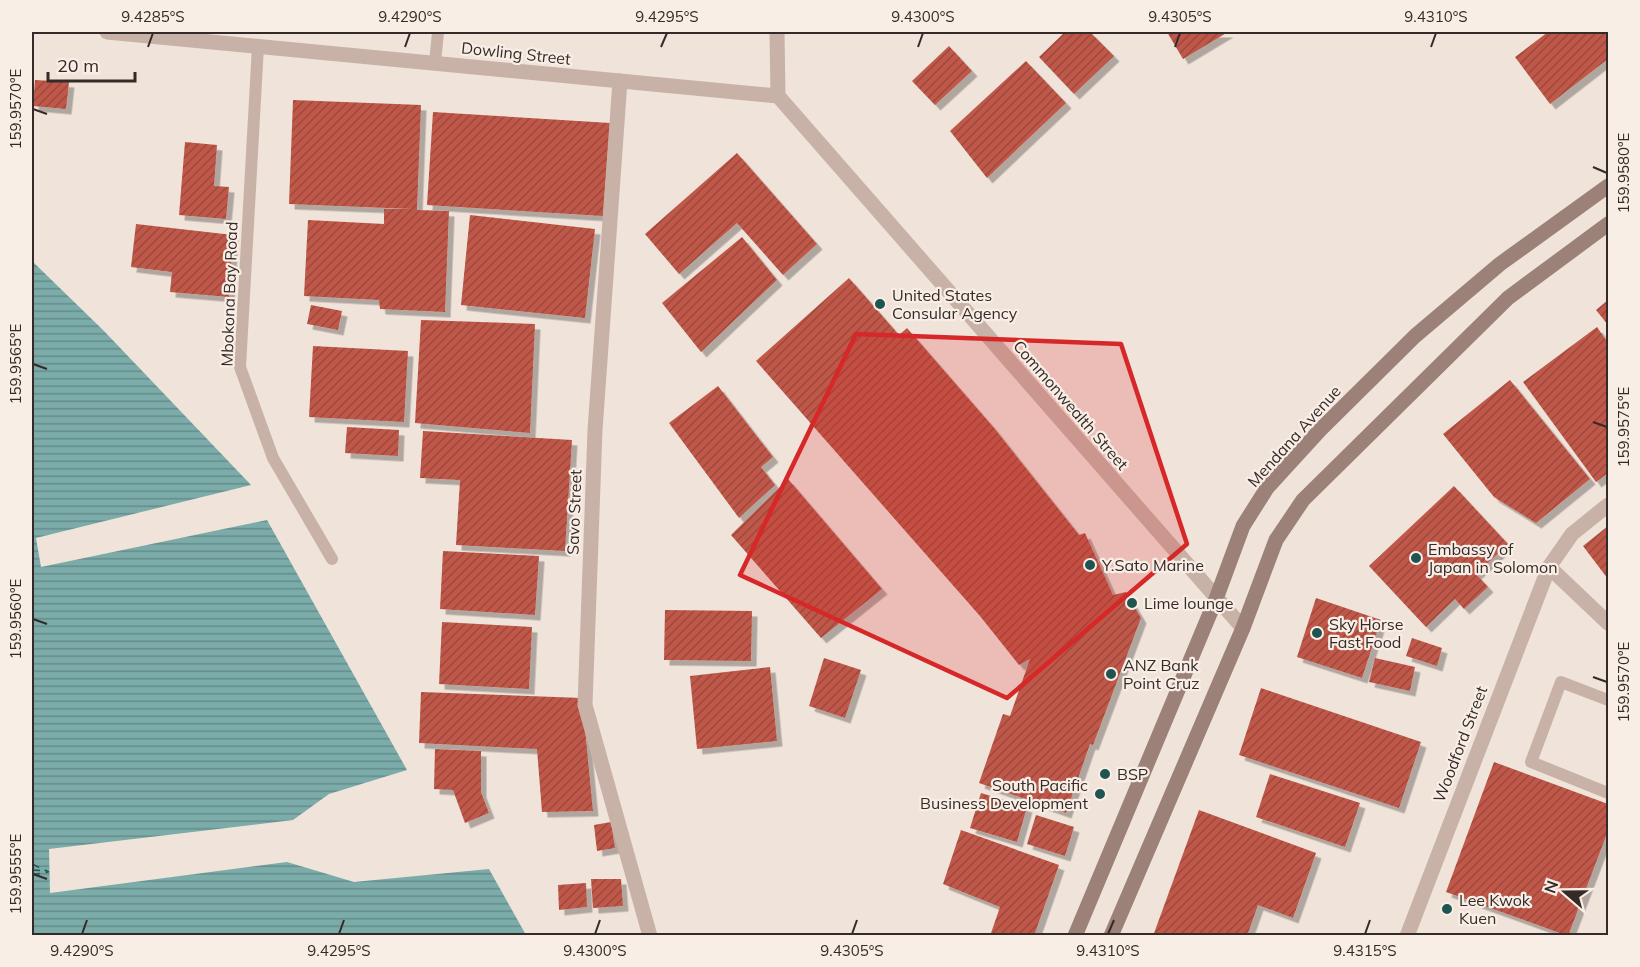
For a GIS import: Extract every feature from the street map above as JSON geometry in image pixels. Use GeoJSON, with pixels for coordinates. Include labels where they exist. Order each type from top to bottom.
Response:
{"type":"FeatureCollection","features":[{"type":"Feature","properties":{"kind":"main road","name":"Mendana Avenue"},"geometry":{"type":"LineString","coordinates":[[1075,936],[1216,600],[1243,526],[1267,488],[1320,430],[1415,336],[1500,264],[1608,186]]}},
{"type":"Feature","properties":{"kind":"main road"},"geometry":{"type":"LineString","coordinates":[[1111,936],[1243,628],[1276,540],[1303,500],[1508,298],[1608,224]]}},
{"type":"Feature","properties":{"kind":"street","name":"Dowling Street"},"geometry":{"type":"LineString","coordinates":[[107,32],[778,96]]}},
{"type":"Feature","properties":{"kind":"street"},"geometry":{"type":"LineString","coordinates":[[777,32],[778,96]]}},
{"type":"Feature","properties":{"kind":"street","name":"Savo Street"},"geometry":{"type":"LineString","coordinates":[[620,81],[595,430],[585,705],[650,936]]}},
{"type":"Feature","properties":{"kind":"street","name":"Commonwealth Street"},"geometry":{"type":"LineString","coordinates":[[778,96],[1216,600],[1243,628]]}},
{"type":"Feature","properties":{"kind":"street","name":"Woodford Street"},"geometry":{"type":"LineString","coordinates":[[1407,936],[1549,567],[1572,534],[1608,505]]}},
{"type":"Feature","properties":{"kind":"street"},"geometry":{"type":"LineString","coordinates":[[1549,567],[1608,622]]}},
{"type":"Feature","properties":{"kind":"lane"},"geometry":{"type":"LineString","coordinates":[[435,63],[438,32]]}},
{"type":"Feature","properties":{"kind":"lane","name":"Mbokona Bay Road"},"geometry":{"type":"LineString","coordinates":[[258,46],[240,367],[273,458],[332,559]]}},
{"type":"Feature","properties":{"kind":"lane"},"geometry":{"type":"LineString","coordinates":[[1608,700],[1562,682],[1531,762],[1608,793]]}},
{"type":"Feature","properties":{"kind":"highlighted area"},"geometry":{"type":"Polygon","coordinates":[[[856,334],[1121,344],[1187,544],[1007,698],[740,575],[856,334]]]}},
{"type":"Feature","properties":{"kind":"water"},"geometry":{"type":"Polygon","coordinates":[[[32,261],[104,331],[251,485],[36,538],[41,567],[267,520],[407,770],[329,794],[293,820],[49,849],[50,893],[287,862],[354,882],[489,869],[526,935],[32,935],[32,261]]]}},
{"type":"Feature","properties":{"kind":"building"},"geometry":{"type":"Polygon","coordinates":[[[1065,32],[1090,32],[1114,56],[1074,94],[1039,57],[1065,32]]]}},
{"type":"Feature","properties":{"kind":"building"},"geometry":{"type":"Polygon","coordinates":[[[1167,32],[1228,32],[1183,59],[1167,32]]]}},
{"type":"Feature","properties":{"kind":"building"},"geometry":{"type":"Polygon","coordinates":[[[1548,32],[1608,32],[1608,59],[1550,104],[1515,57],[1548,32]]]}},
{"type":"Feature","properties":{"kind":"building"},"geometry":{"type":"Polygon","coordinates":[[[949,46],[972,71],[935,105],[912,81],[949,46]]]}},
{"type":"Feature","properties":{"kind":"building"},"geometry":{"type":"Polygon","coordinates":[[[1026,61],[1066,103],[987,178],[950,131],[1026,61]]]}},
{"type":"Feature","properties":{"kind":"building"},"geometry":{"type":"Polygon","coordinates":[[[35,80],[69,82],[66,109],[33,106],[35,80]]]}},
{"type":"Feature","properties":{"kind":"building"},"geometry":{"type":"Polygon","coordinates":[[[293,100],[421,105],[417,210],[449,211],[445,312],[380,309],[379,300],[304,296],[308,220],[384,224],[384,209],[413,209],[289,204],[293,100]]]}},
{"type":"Feature","properties":{"kind":"building"},"geometry":{"type":"Polygon","coordinates":[[[433,112],[610,123],[603,216],[427,205],[433,112]]]}},
{"type":"Feature","properties":{"kind":"building"},"geometry":{"type":"Polygon","coordinates":[[[185,142],[217,145],[214,186],[229,187],[226,219],[179,215],[185,142]]]}},
{"type":"Feature","properties":{"kind":"building"},"geometry":{"type":"Polygon","coordinates":[[[737,153],[817,244],[783,275],[737,223],[679,274],[645,234],[737,153]]]}},
{"type":"Feature","properties":{"kind":"building"},"geometry":{"type":"Polygon","coordinates":[[[470,215],[595,229],[585,318],[461,305],[470,215]]]}},
{"type":"Feature","properties":{"kind":"building"},"geometry":{"type":"Polygon","coordinates":[[[136,224],[233,235],[229,297],[170,292],[172,272],[131,267],[136,224]]]}},
{"type":"Feature","properties":{"kind":"building"},"geometry":{"type":"Polygon","coordinates":[[[742,237],[777,280],[701,352],[662,303],[742,237]]]}},
{"type":"Feature","properties":{"kind":"building"},"geometry":{"type":"Polygon","coordinates":[[[849,278],[899,335],[907,328],[994,428],[1079,535],[1085,533],[1113,595],[1126,592],[1141,618],[1093,745],[1090,744],[1066,813],[979,783],[1003,714],[1010,716],[1030,659],[1019,665],[980,616],[756,361],[849,278]]]}},
{"type":"Feature","properties":{"kind":"building"},"geometry":{"type":"Polygon","coordinates":[[[1608,300],[1608,325],[1596,310],[1608,300]]]}},
{"type":"Feature","properties":{"kind":"building"},"geometry":{"type":"Polygon","coordinates":[[[311,305],[342,311],[338,330],[307,324],[311,305]]]}},
{"type":"Feature","properties":{"kind":"building"},"geometry":{"type":"Polygon","coordinates":[[[421,320],[535,324],[530,433],[415,423],[421,320]]]}},
{"type":"Feature","properties":{"kind":"building"},"geometry":{"type":"Polygon","coordinates":[[[1597,327],[1608,343],[1608,473],[1596,482],[1523,382],[1597,327]]]}},
{"type":"Feature","properties":{"kind":"building"},"geometry":{"type":"Polygon","coordinates":[[[313,346],[408,351],[404,422],[309,417],[313,346]]]}},
{"type":"Feature","properties":{"kind":"building"},"geometry":{"type":"Polygon","coordinates":[[[1510,380],[1590,479],[1536,523],[1494,497],[1443,434],[1510,380]]]}},
{"type":"Feature","properties":{"kind":"building"},"geometry":{"type":"Polygon","coordinates":[[[718,386],[773,457],[761,467],[775,485],[739,518],[669,423],[718,386]]]}},
{"type":"Feature","properties":{"kind":"building"},"geometry":{"type":"Polygon","coordinates":[[[347,427],[399,430],[398,456],[345,453],[347,427]]]}},
{"type":"Feature","properties":{"kind":"building"},"geometry":{"type":"Polygon","coordinates":[[[423,431],[572,440],[565,551],[456,545],[460,480],[420,478],[423,431]]]}},
{"type":"Feature","properties":{"kind":"building"},"geometry":{"type":"Polygon","coordinates":[[[788,479],[882,589],[821,638],[731,535],[788,479]]]}},
{"type":"Feature","properties":{"kind":"building"},"geometry":{"type":"Polygon","coordinates":[[[1454,486],[1508,544],[1476,574],[1488,587],[1464,609],[1455,599],[1426,627],[1369,566],[1454,486]]]}},
{"type":"Feature","properties":{"kind":"building"},"geometry":{"type":"Polygon","coordinates":[[[1608,526],[1608,579],[1583,546],[1608,526]]]}},
{"type":"Feature","properties":{"kind":"building"},"geometry":{"type":"Polygon","coordinates":[[[443,551],[539,556],[535,615],[440,609],[443,551]]]}},
{"type":"Feature","properties":{"kind":"building"},"geometry":{"type":"Polygon","coordinates":[[[1316,598],[1381,620],[1362,678],[1297,657],[1316,598]]]}},
{"type":"Feature","properties":{"kind":"building"},"geometry":{"type":"Polygon","coordinates":[[[665,610],[752,611],[751,661],[664,660],[665,610]]]}},
{"type":"Feature","properties":{"kind":"building"},"geometry":{"type":"Polygon","coordinates":[[[442,622],[532,627],[529,689],[439,684],[442,622]]]}},
{"type":"Feature","properties":{"kind":"building"},"geometry":{"type":"Polygon","coordinates":[[[1412,638],[1442,648],[1437,666],[1406,656],[1412,638]]]}},
{"type":"Feature","properties":{"kind":"building"},"geometry":{"type":"Polygon","coordinates":[[[824,658],[861,670],[845,718],[809,706],[824,658]]]}},
{"type":"Feature","properties":{"kind":"building"},"geometry":{"type":"Polygon","coordinates":[[[1375,658],[1415,667],[1410,691],[1369,682],[1375,658]]]}},
{"type":"Feature","properties":{"kind":"building"},"geometry":{"type":"Polygon","coordinates":[[[770,667],[777,741],[697,749],[690,676],[770,667]]]}},
{"type":"Feature","properties":{"kind":"building"},"geometry":{"type":"Polygon","coordinates":[[[1261,688],[1421,742],[1399,808],[1239,755],[1261,688]]]}},
{"type":"Feature","properties":{"kind":"building"},"geometry":{"type":"Polygon","coordinates":[[[421,692],[582,698],[593,811],[542,812],[537,749],[419,743],[421,692]]]}},
{"type":"Feature","properties":{"kind":"building"},"geometry":{"type":"Polygon","coordinates":[[[435,749],[481,751],[481,792],[489,813],[465,823],[453,790],[434,789],[435,749]]]}},
{"type":"Feature","properties":{"kind":"building"},"geometry":{"type":"Polygon","coordinates":[[[1494,762],[1608,804],[1608,831],[1568,936],[1446,892],[1494,762]]]}},
{"type":"Feature","properties":{"kind":"building"},"geometry":{"type":"Polygon","coordinates":[[[1270,774],[1360,803],[1345,847],[1256,817],[1270,774]]]}},
{"type":"Feature","properties":{"kind":"building"},"geometry":{"type":"Polygon","coordinates":[[[981,793],[1027,807],[1017,842],[970,828],[981,793]]]}},
{"type":"Feature","properties":{"kind":"building"},"geometry":{"type":"Polygon","coordinates":[[[1199,810],[1316,853],[1293,918],[1258,905],[1247,936],[1153,936],[1199,810]]]}},
{"type":"Feature","properties":{"kind":"building"},"geometry":{"type":"Polygon","coordinates":[[[1036,815],[1074,827],[1065,856],[1027,844],[1036,815]]]}},
{"type":"Feature","properties":{"kind":"building"},"geometry":{"type":"Polygon","coordinates":[[[611,822],[615,848],[597,851],[594,825],[611,822]]]}},
{"type":"Feature","properties":{"kind":"building"},"geometry":{"type":"Polygon","coordinates":[[[961,830],[1059,865],[1034,936],[990,936],[1000,907],[943,884],[961,830]]]}},
{"type":"Feature","properties":{"kind":"building"},"geometry":{"type":"Polygon","coordinates":[[[591,879],[621,879],[623,906],[593,908],[591,879]]]}},
{"type":"Feature","properties":{"kind":"building"},"geometry":{"type":"Polygon","coordinates":[[[586,883],[587,907],[559,910],[558,885],[586,883]]]}},
{"type":"Feature","properties":{"kind":"ferry route"},"geometry":{"type":"LineString","coordinates":[[32,864],[49,872]]}},
{"type":"Feature","properties":{"kind":"ferry route"},"geometry":{"type":"LineString","coordinates":[[32,870],[45,871]]}},
{"type":"Feature","properties":{"kind":"ferry route"},"geometry":{"type":"LineString","coordinates":[[32,875],[48,872]]}},
{"type":"Feature","properties":{"kind":"place","name":"United States Consular Agency"},"geometry":{"type":"Point","coordinates":[880,304]}},
{"type":"Feature","properties":{"kind":"place","name":"Embassy of Japan in Solomon"},"geometry":{"type":"Point","coordinates":[1416,558]}},
{"type":"Feature","properties":{"kind":"place","name":"Y.Sato Marine"},"geometry":{"type":"Point","coordinates":[1090,565]}},
{"type":"Feature","properties":{"kind":"place","name":"Lime lounge"},"geometry":{"type":"Point","coordinates":[1132,603]}},
{"type":"Feature","properties":{"kind":"place","name":"Sky Horse Fast Food"},"geometry":{"type":"Point","coordinates":[1317,633]}},
{"type":"Feature","properties":{"kind":"place","name":"ANZ Bank Point Cruz"},"geometry":{"type":"Point","coordinates":[1111,674]}},
{"type":"Feature","properties":{"kind":"place","name":"BSP"},"geometry":{"type":"Point","coordinates":[1105,774]}},
{"type":"Feature","properties":{"kind":"place","name":"South Pacific Business Development"},"geometry":{"type":"Point","coordinates":[1100,794]}},
{"type":"Feature","properties":{"kind":"place","name":"Lee Kwok Kuen"},"geometry":{"type":"Point","coordinates":[1447,909]}}]}
